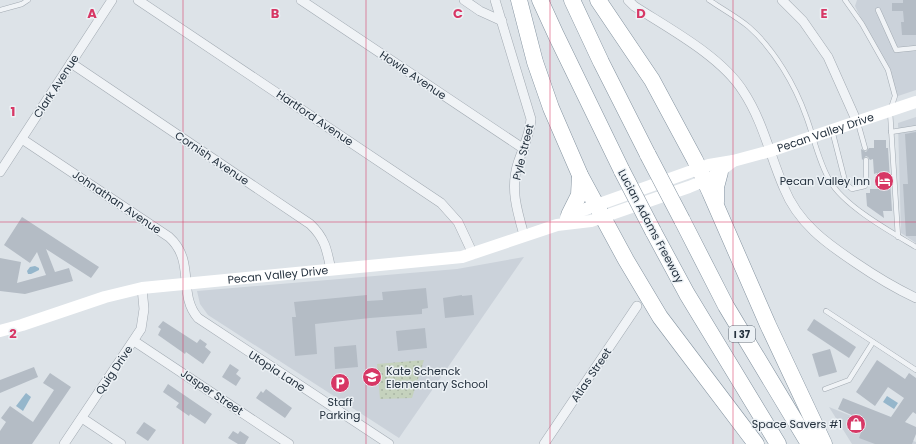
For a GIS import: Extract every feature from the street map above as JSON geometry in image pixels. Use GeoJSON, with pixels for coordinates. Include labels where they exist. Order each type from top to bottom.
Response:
{"type":"FeatureCollection","features":[{"type":"Feature","properties":{"kind":"highway"},"geometry":{"type":"LineString","coordinates":[[519,0],[535,62],[558,126],[580,175],[636,278],[660,316],[756,444]]}},
{"type":"Feature","properties":{"kind":"highway","name":"Lucian Adams Freeway"},"geometry":{"type":"LineString","coordinates":[[540,0],[622,171],[687,294],[778,444]]}},
{"type":"Feature","properties":{"kind":"highway","name":"I 37"},"geometry":{"type":"LineString","coordinates":[[572,0],[601,62],[726,306],[809,444]]}},
{"type":"Feature","properties":{"kind":"highway"},"geometry":{"type":"LineString","coordinates":[[598,0],[652,80],[702,175],[765,319],[824,444]]}},
{"type":"Feature","properties":{"kind":"highway"},"geometry":{"type":"LineString","coordinates":[[716,206],[716,187],[720,172]]}},
{"type":"Feature","properties":{"kind":"highway"},"geometry":{"type":"LineString","coordinates":[[563,220],[579,195],[580,175]]}},
{"type":"Feature","properties":{"kind":"main road","name":"Pecan Valley Drive"},"geometry":{"type":"LineString","coordinates":[[0,332],[105,297],[142,288],[450,259],[473,254],[563,220],[600,211],[702,175],[709,165],[733,161],[770,151],[916,102]]}},
{"type":"Feature","properties":{"kind":"main road","name":"Pecan Valley Drive"},"geometry":{"type":"LineString","coordinates":[[702,175],[711,178],[733,161]]}},
{"type":"Feature","properties":{"kind":"street","name":"Clark Avenue"},"geometry":{"type":"LineString","coordinates":[[0,172],[112,0]]}},
{"type":"Feature","properties":{"kind":"street","name":"Hartford Avenue"},"geometry":{"type":"LineString","coordinates":[[138,0],[441,203],[458,222],[473,254]]}},
{"type":"Feature","properties":{"kind":"street","name":"Howle Avenue"},"geometry":{"type":"LineString","coordinates":[[302,0],[524,149]]}},
{"type":"Feature","properties":{"kind":"street"},"geometry":{"type":"LineString","coordinates":[[464,0],[480,11],[502,21]]}},
{"type":"Feature","properties":{"kind":"street","name":"Pyle Street"},"geometry":{"type":"LineString","coordinates":[[496,0],[531,119],[530,129],[515,174],[514,190],[517,212],[524,235]]}},
{"type":"Feature","properties":{"kind":"street"},"geometry":{"type":"LineString","coordinates":[[782,0],[803,21],[828,56],[857,122]]}},
{"type":"Feature","properties":{"kind":"street"},"geometry":{"type":"LineString","coordinates":[[629,1],[694,45],[729,74],[743,90],[756,114],[789,200],[801,218],[811,229],[833,248],[880,280],[916,298]]}},
{"type":"Feature","properties":{"kind":"street","name":"Cornish Avenue"},"geometry":{"type":"LineString","coordinates":[[71,63],[310,224],[321,235],[325,244],[331,270]]}},
{"type":"Feature","properties":{"kind":"street","name":"Johnathan Avenue"},"geometry":{"type":"LineString","coordinates":[[22,139],[176,243],[184,263],[187,283]]}},
{"type":"Feature","properties":{"kind":"street","name":"Utopia Lane"},"geometry":{"type":"LineString","coordinates":[[187,283],[187,294],[191,307],[201,321],[388,444]]}},
{"type":"Feature","properties":{"kind":"street","name":"Quig Drive"},"geometry":{"type":"LineString","coordinates":[[64,444],[134,340],[142,323],[144,310],[142,288]]}},
{"type":"Feature","properties":{"kind":"street","name":"Atlas Street"},"geometry":{"type":"LineString","coordinates":[[544,444],[637,306]]}},
{"type":"Feature","properties":{"kind":"street","name":"Jasper Street"},"geometry":{"type":"LineString","coordinates":[[134,340],[289,444]]}},
{"type":"Feature","properties":{"kind":"street"},"geometry":{"type":"LineString","coordinates":[[82,418],[121,444]]}},
{"type":"Feature","properties":{"kind":"lane"},"geometry":{"type":"LineString","coordinates":[[0,10],[22,4],[28,0]]}},
{"type":"Feature","properties":{"kind":"lane"},"geometry":{"type":"LineString","coordinates":[[709,0],[749,28],[776,58],[798,94],[820,160],[830,182],[844,197],[862,212],[898,237],[916,247]]}},
{"type":"Feature","properties":{"kind":"lane"},"geometry":{"type":"LineString","coordinates":[[845,0],[862,24],[888,70],[895,96],[890,111],[898,237]]}},
{"type":"Feature","properties":{"kind":"lane"},"geometry":{"type":"LineString","coordinates":[[878,10],[896,50],[916,48]]}},
{"type":"Feature","properties":{"kind":"lane"},"geometry":{"type":"LineString","coordinates":[[857,122],[864,148]]}},
{"type":"Feature","properties":{"kind":"lane"},"geometry":{"type":"LineString","coordinates":[[891,132],[916,128]]}},
{"type":"Feature","properties":{"kind":"lane"},"geometry":{"type":"LineString","coordinates":[[832,130],[846,184],[852,189],[865,186],[866,160]]}},
{"type":"Feature","properties":{"kind":"lane"},"geometry":{"type":"LineString","coordinates":[[826,311],[916,370]]}},
{"type":"Feature","properties":{"kind":"lane"},"geometry":{"type":"LineString","coordinates":[[825,389],[849,380],[873,342]]}},
{"type":"Feature","properties":{"kind":"shaded area"},"geometry":{"type":"Polygon","coordinates":[[[857,0],[916,0],[916,90],[898,96],[855,6],[857,0]]]}},
{"type":"Feature","properties":{"kind":"shaded area"},"geometry":{"type":"Polygon","coordinates":[[[916,117],[916,243],[901,233],[898,123],[916,117]]]}},
{"type":"Feature","properties":{"kind":"shaded area","name":"Kate Schenck Elementary School"},"geometry":{"type":"Polygon","coordinates":[[[524,257],[399,438],[208,315],[200,304],[197,291],[457,269],[524,257]]]}},
{"type":"Feature","properties":{"kind":"shaded area","name":"Space Savers #1"},"geometry":{"type":"Polygon","coordinates":[[[829,407],[916,442],[916,444],[852,444],[829,407]]]}},
{"type":"Feature","properties":{"kind":"green space"},"geometry":{"type":"Polygon","coordinates":[[[424,360],[412,398],[380,399],[377,364],[424,360]]]}},
{"type":"Feature","properties":{"kind":"water"},"geometry":{"type":"Polygon","coordinates":[[[35,266],[39,268],[39,270],[28,274],[27,271],[30,267],[35,266]]]}},
{"type":"Feature","properties":{"kind":"water"},"geometry":{"type":"Polygon","coordinates":[[[26,393],[31,397],[23,411],[16,406],[26,393]]]}},
{"type":"Feature","properties":{"kind":"water"},"geometry":{"type":"Polygon","coordinates":[[[887,396],[898,403],[894,409],[883,402],[887,396]]]}},
{"type":"Feature","properties":{"kind":"building"},"geometry":{"type":"Polygon","coordinates":[[[903,0],[916,0],[916,35],[902,35],[901,22],[904,22],[903,11],[892,11],[892,3],[903,3],[903,0]]]}},
{"type":"Feature","properties":{"kind":"building"},"geometry":{"type":"Polygon","coordinates":[[[916,132],[916,236],[906,236],[903,184],[908,184],[905,134],[916,132]]]}},
{"type":"Feature","properties":{"kind":"building","name":"Pecan Valley Inn"},"geometry":{"type":"Polygon","coordinates":[[[874,140],[886,140],[886,148],[888,148],[892,211],[883,211],[884,218],[867,206],[866,193],[870,193],[870,189],[878,189],[877,173],[874,174],[873,159],[870,160],[866,156],[862,160],[861,149],[866,152],[869,148],[874,148],[874,140]]]}},
{"type":"Feature","properties":{"kind":"building"},"geometry":{"type":"Polygon","coordinates":[[[22,217],[99,267],[91,278],[46,249],[55,272],[69,268],[73,281],[25,294],[0,291],[0,258],[21,262],[17,283],[46,275],[37,252],[30,263],[4,245],[22,217]]]}},
{"type":"Feature","properties":{"kind":"building"},"geometry":{"type":"Polygon","coordinates":[[[426,288],[428,308],[422,309],[422,314],[315,324],[317,354],[295,356],[292,317],[296,317],[294,302],[367,295],[367,301],[383,300],[382,292],[426,288]]]}},
{"type":"Feature","properties":{"kind":"building"},"geometry":{"type":"Polygon","coordinates":[[[472,295],[474,315],[445,318],[443,298],[472,295]]]}},
{"type":"Feature","properties":{"kind":"building"},"geometry":{"type":"Polygon","coordinates":[[[814,319],[856,347],[849,358],[807,330],[814,319]]]}},
{"type":"Feature","properties":{"kind":"building"},"geometry":{"type":"Polygon","coordinates":[[[163,321],[197,343],[200,339],[207,344],[205,347],[211,352],[203,364],[186,352],[185,354],[158,335],[161,329],[158,327],[163,321]]]}},
{"type":"Feature","properties":{"kind":"building"},"geometry":{"type":"Polygon","coordinates":[[[425,328],[427,348],[398,351],[396,331],[425,328]]]}},
{"type":"Feature","properties":{"kind":"building"},"geometry":{"type":"Polygon","coordinates":[[[356,345],[358,367],[335,369],[334,347],[356,345]]]}},
{"type":"Feature","properties":{"kind":"building"},"geometry":{"type":"Polygon","coordinates":[[[830,349],[837,372],[819,377],[812,354],[830,349]]]}},
{"type":"Feature","properties":{"kind":"building"},"geometry":{"type":"Polygon","coordinates":[[[877,360],[905,379],[909,373],[916,378],[916,414],[913,412],[905,422],[916,427],[916,434],[912,444],[875,444],[859,438],[865,421],[838,409],[843,398],[891,417],[904,398],[888,387],[875,406],[856,392],[877,360]]]}},
{"type":"Feature","properties":{"kind":"building"},"geometry":{"type":"Polygon","coordinates":[[[230,364],[239,370],[236,374],[241,378],[236,386],[222,377],[230,364]]]}},
{"type":"Feature","properties":{"kind":"building"},"geometry":{"type":"Polygon","coordinates":[[[34,367],[38,377],[0,393],[0,380],[34,367]]]}},
{"type":"Feature","properties":{"kind":"building"},"geometry":{"type":"Polygon","coordinates":[[[50,373],[71,387],[32,444],[0,444],[0,431],[6,422],[1,418],[10,406],[33,422],[54,390],[43,383],[50,373]]]}},
{"type":"Feature","properties":{"kind":"building"},"geometry":{"type":"Polygon","coordinates":[[[168,384],[212,414],[205,424],[176,407],[179,403],[163,392],[168,384]]]}},
{"type":"Feature","properties":{"kind":"building"},"geometry":{"type":"Polygon","coordinates":[[[266,389],[292,408],[285,418],[256,398],[261,391],[263,393],[266,389]]]}},
{"type":"Feature","properties":{"kind":"building"},"geometry":{"type":"Polygon","coordinates":[[[144,422],[156,430],[148,441],[136,433],[144,422]]]}},
{"type":"Feature","properties":{"kind":"building"},"geometry":{"type":"Polygon","coordinates":[[[233,431],[238,434],[240,431],[249,437],[245,444],[238,444],[228,438],[233,431]]]}},
{"type":"Feature","properties":{"kind":"place","name":"Pecan Valley Inn"},"geometry":{"type":"Point","coordinates":[884,181]}},
{"type":"Feature","properties":{"kind":"place","name":"Kate Schenck Elementary School"},"geometry":{"type":"Point","coordinates":[372,377]}},
{"type":"Feature","properties":{"kind":"place","name":"Staff Parking"},"geometry":{"type":"Point","coordinates":[340,383]}},
{"type":"Feature","properties":{"kind":"place","name":"Space Savers #1"},"geometry":{"type":"Point","coordinates":[856,424]}}]}
